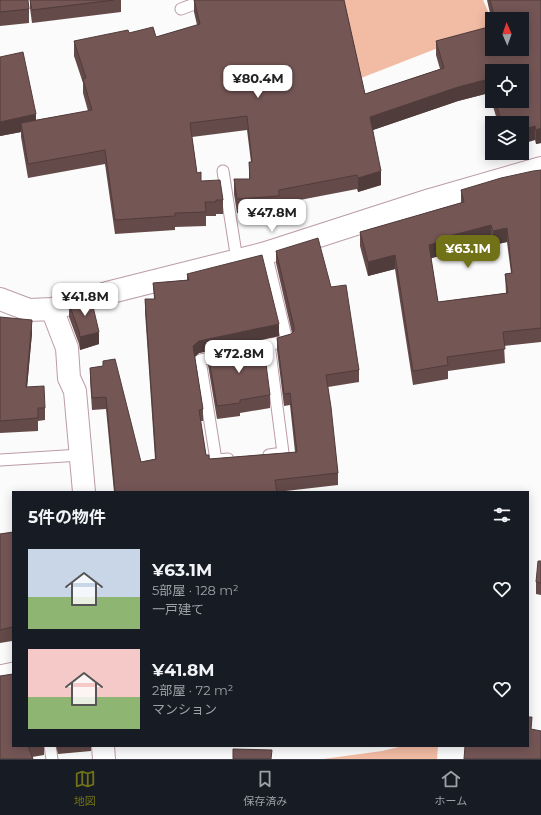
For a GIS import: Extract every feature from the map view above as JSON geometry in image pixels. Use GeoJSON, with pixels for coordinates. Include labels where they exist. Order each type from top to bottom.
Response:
{"type":"FeatureCollection","features":[{"type":"Feature","properties":{"kind":"street"},"geometry":{"type":"LineString","coordinates":[[0,299],[29,310],[52,309],[107,293],[266,253],[430,200],[541,168]]}},
{"type":"Feature","properties":{"kind":"street"},"geometry":{"type":"LineString","coordinates":[[52,309],[66,348],[69,378],[76,392],[84,491]]}},
{"type":"Feature","properties":{"kind":"street"},"geometry":{"type":"LineString","coordinates":[[103,747],[104,759]]}},
{"type":"Feature","properties":{"kind":"lane"},"geometry":{"type":"LineString","coordinates":[[181,9],[205,0]]}},
{"type":"Feature","properties":{"kind":"lane"},"geometry":{"type":"LineString","coordinates":[[223,171],[237,260]]}},
{"type":"Feature","properties":{"kind":"lane"},"geometry":{"type":"LineString","coordinates":[[238,458],[216,460],[200,360],[287,341],[266,253]]}},
{"type":"Feature","properties":{"kind":"lane"},"geometry":{"type":"LineString","coordinates":[[261,455],[283,453],[269,344]]}},
{"type":"Feature","properties":{"kind":"lane"},"geometry":{"type":"LineString","coordinates":[[0,460],[81,455]]}},
{"type":"Feature","properties":{"kind":"lane"},"geometry":{"type":"LineString","coordinates":[[0,671],[12,668]]}},
{"type":"Feature","properties":{"kind":"lane"},"geometry":{"type":"LineString","coordinates":[[50,747],[52,759]]}},
{"type":"Feature","properties":{"kind":"shaded area"},"geometry":{"type":"Polygon","coordinates":[[[342,0],[483,0],[488,12],[485,12],[485,30],[361,78],[342,0]]]}},
{"type":"Feature","properties":{"kind":"shaded area"},"geometry":{"type":"Polygon","coordinates":[[[399,747],[438,747],[437,759],[323,759],[382,751],[399,747]]]}},
{"type":"Feature","properties":{"kind":"building"},"geometry":{"type":"Polygon","coordinates":[[[0,0],[28,0],[29,9],[0,12],[0,0]]]}},
{"type":"Feature","properties":{"kind":"building"},"geometry":{"type":"Polygon","coordinates":[[[30,0],[114,0],[32,10],[30,0]]]}},
{"type":"Feature","properties":{"kind":"building"},"geometry":{"type":"Polygon","coordinates":[[[194,0],[344,0],[365,94],[444,68],[436,41],[485,28],[485,56],[529,56],[529,12],[493,12],[490,0],[541,0],[541,128],[536,130],[535,126],[529,128],[529,116],[500,116],[497,108],[529,108],[529,64],[485,64],[485,80],[458,87],[370,117],[381,171],[358,178],[357,175],[279,190],[279,196],[237,199],[234,179],[250,179],[249,162],[252,162],[247,116],[190,123],[197,173],[201,172],[201,181],[220,180],[223,200],[216,200],[216,202],[205,202],[206,212],[175,213],[175,216],[115,220],[105,150],[28,164],[21,123],[92,110],[83,79],[86,78],[74,41],[128,30],[129,33],[153,27],[156,37],[200,24],[194,0]]]}},
{"type":"Feature","properties":{"kind":"building"},"geometry":{"type":"Polygon","coordinates":[[[23,52],[36,114],[0,122],[0,57],[23,52]]]}},
{"type":"Feature","properties":{"kind":"building"},"geometry":{"type":"Polygon","coordinates":[[[541,170],[541,328],[503,332],[505,349],[447,357],[448,365],[413,371],[395,255],[368,262],[360,232],[464,202],[461,190],[501,178],[541,170]],[[491,225],[438,239],[439,242],[429,245],[438,302],[508,293],[505,274],[512,273],[507,228],[493,231],[491,225]]]}},
{"type":"Feature","properties":{"kind":"building"},"geometry":{"type":"Polygon","coordinates":[[[318,238],[331,287],[346,285],[359,370],[326,375],[338,473],[275,480],[277,491],[115,491],[106,397],[92,398],[90,368],[103,366],[103,361],[115,359],[141,462],[156,459],[145,299],[155,299],[153,283],[189,280],[187,274],[262,255],[279,324],[199,341],[193,346],[203,409],[199,410],[206,455],[209,455],[209,459],[297,452],[290,393],[284,394],[277,338],[291,334],[294,331],[294,327],[276,251],[318,238]]]}},
{"type":"Feature","properties":{"kind":"building"},"geometry":{"type":"Polygon","coordinates":[[[91,298],[99,332],[80,337],[69,304],[91,298]]]}},
{"type":"Feature","properties":{"kind":"building"},"geometry":{"type":"Polygon","coordinates":[[[0,317],[32,320],[26,387],[44,386],[45,408],[38,408],[38,418],[0,421],[0,317]]]}},
{"type":"Feature","properties":{"kind":"building"},"geometry":{"type":"Polygon","coordinates":[[[263,341],[270,395],[240,400],[240,403],[217,406],[208,353],[263,341]]]}},
{"type":"Feature","properties":{"kind":"building"},"geometry":{"type":"Polygon","coordinates":[[[12,532],[12,627],[0,630],[0,534],[12,532]]]}},
{"type":"Feature","properties":{"kind":"building"},"geometry":{"type":"Polygon","coordinates":[[[538,561],[541,561],[541,583],[536,582],[538,561]]]}},
{"type":"Feature","properties":{"kind":"building"},"geometry":{"type":"Polygon","coordinates":[[[12,674],[12,747],[28,747],[33,759],[0,759],[0,676],[12,674]]]}},
{"type":"Feature","properties":{"kind":"building"},"geometry":{"type":"Polygon","coordinates":[[[529,717],[532,717],[531,729],[541,731],[541,759],[464,759],[465,747],[529,747],[529,717]]]}},
{"type":"Feature","properties":{"kind":"building"},"geometry":{"type":"Polygon","coordinates":[[[233,749],[272,750],[271,759],[233,759],[233,749]]]}}]}
